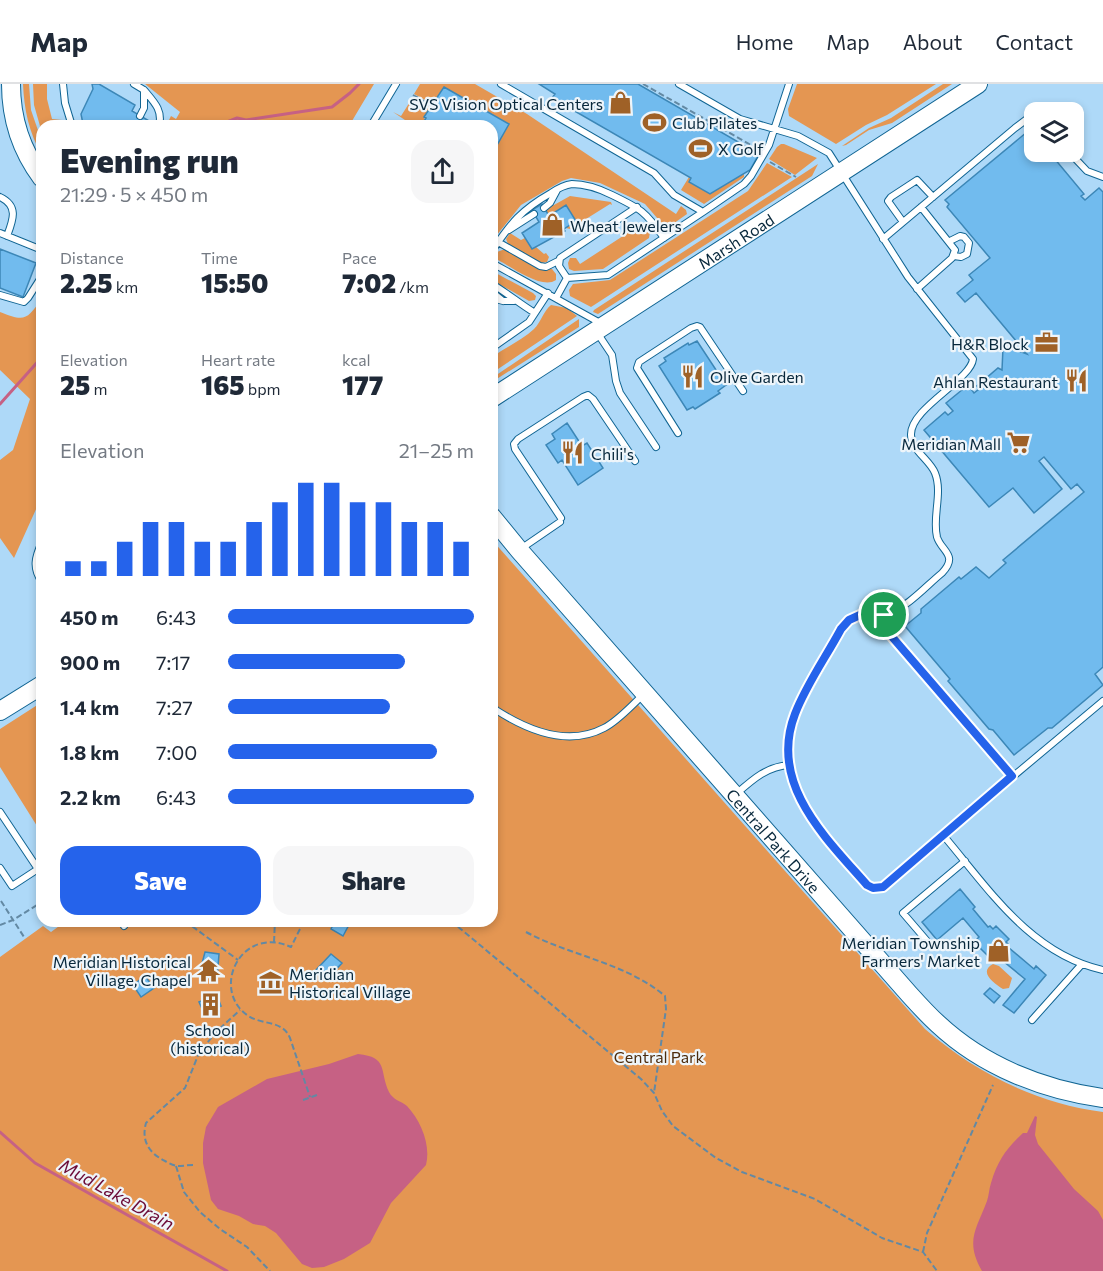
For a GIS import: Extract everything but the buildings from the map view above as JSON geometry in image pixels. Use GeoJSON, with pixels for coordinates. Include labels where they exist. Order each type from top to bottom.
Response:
{"type":"FeatureCollection","features":[{"type":"Feature","properties":{"kind":"street"},"geometry":{"type":"LineString","coordinates":[[11,84],[11,102],[19,133],[29,159],[36,169]]}},
{"type":"Feature","properties":{"kind":"street","name":"Marsh Road"},"geometry":{"type":"LineString","coordinates":[[498,394],[978,84]]}},
{"type":"Feature","properties":{"kind":"street","name":"Central Park Drive"},"geometry":{"type":"LineString","coordinates":[[498,524],[909,994],[938,1024],[967,1047],[1033,1082],[1068,1092],[1103,1098]]}},
{"type":"Feature","properties":{"kind":"street"},"geometry":{"type":"LineString","coordinates":[[0,711],[36,689]]}},
{"type":"Feature","properties":{"kind":"lane"},"geometry":{"type":"LineString","coordinates":[[63,84],[70,120]]}},
{"type":"Feature","properties":{"kind":"lane"},"geometry":{"type":"LineString","coordinates":[[134,84],[144,90],[160,111],[160,120]]}},
{"type":"Feature","properties":{"kind":"lane"},"geometry":{"type":"LineString","coordinates":[[376,120],[396,84]]}},
{"type":"Feature","properties":{"kind":"lane"},"geometry":{"type":"LineString","coordinates":[[501,84],[654,173],[674,195],[703,212]]}},
{"type":"Feature","properties":{"kind":"lane"},"geometry":{"type":"LineString","coordinates":[[679,84],[740,119],[776,128],[826,150],[917,289],[973,356],[971,367],[939,395],[914,424],[911,432],[912,441],[936,475],[937,537],[948,552],[947,565],[942,573],[903,606],[884,615],[856,616],[849,620],[841,629],[796,711],[790,734],[790,765],[799,798],[812,820],[870,887],[877,889],[883,887],[1103,701]]}},
{"type":"Feature","properties":{"kind":"lane"},"geometry":{"type":"LineString","coordinates":[[567,279],[608,275],[748,181],[776,128],[789,84]]}},
{"type":"Feature","properties":{"kind":"lane"},"geometry":{"type":"LineString","coordinates":[[140,116],[144,108],[144,90]]}},
{"type":"Feature","properties":{"kind":"lane"},"geometry":{"type":"LineString","coordinates":[[883,239],[1024,121]]}},
{"type":"Feature","properties":{"kind":"lane"},"geometry":{"type":"LineString","coordinates":[[1078,162],[1087,171],[1103,177]]}},
{"type":"Feature","properties":{"kind":"lane"},"geometry":{"type":"LineString","coordinates":[[903,222],[889,205],[888,201],[891,197],[917,180],[933,197]]}},
{"type":"Feature","properties":{"kind":"lane"},"geometry":{"type":"LineString","coordinates":[[637,207],[546,267],[540,266],[498,242],[528,207],[557,189],[573,184],[593,188],[637,207],[646,213],[664,238]]}},
{"type":"Feature","properties":{"kind":"lane"},"geometry":{"type":"LineString","coordinates":[[544,208],[550,203],[557,189]]}},
{"type":"Feature","properties":{"kind":"lane"},"geometry":{"type":"LineString","coordinates":[[0,197],[8,201],[14,210],[14,220],[8,236]]}},
{"type":"Feature","properties":{"kind":"lane"},"geometry":{"type":"LineString","coordinates":[[917,289],[954,256],[955,250],[921,207]]}},
{"type":"Feature","properties":{"kind":"lane"},"geometry":{"type":"LineString","coordinates":[[506,232],[534,214]]}},
{"type":"Feature","properties":{"kind":"lane"},"geometry":{"type":"LineString","coordinates":[[0,233],[36,247]]}},
{"type":"Feature","properties":{"kind":"lane"},"geometry":{"type":"LineString","coordinates":[[950,242],[960,236],[969,243],[969,251],[964,256],[954,256]]}},
{"type":"Feature","properties":{"kind":"lane"},"geometry":{"type":"LineString","coordinates":[[558,261],[567,279]]}},
{"type":"Feature","properties":{"kind":"lane"},"geometry":{"type":"LineString","coordinates":[[498,266],[548,293],[600,328],[612,354],[620,393],[656,447]]}},
{"type":"Feature","properties":{"kind":"lane"},"geometry":{"type":"LineString","coordinates":[[556,298],[567,279]]}},
{"type":"Feature","properties":{"kind":"lane"},"geometry":{"type":"LineString","coordinates":[[0,295],[24,302],[36,285]]}},
{"type":"Feature","properties":{"kind":"lane"},"geometry":{"type":"LineString","coordinates":[[498,287],[508,293],[514,301],[536,313]]}},
{"type":"Feature","properties":{"kind":"lane"},"geometry":{"type":"LineString","coordinates":[[498,344],[526,325],[548,293]]}},
{"type":"Feature","properties":{"kind":"lane"},"geometry":{"type":"LineString","coordinates":[[498,297],[503,301]]}},
{"type":"Feature","properties":{"kind":"lane"},"geometry":{"type":"LineString","coordinates":[[498,300],[514,301]]}},
{"type":"Feature","properties":{"kind":"lane"},"geometry":{"type":"LineString","coordinates":[[678,433],[636,368],[641,360],[697,326],[700,327],[743,391]]}},
{"type":"Feature","properties":{"kind":"lane"},"geometry":{"type":"LineString","coordinates":[[519,550],[561,520],[515,449],[514,444],[518,439],[588,396],[634,461]]}},
{"type":"Feature","properties":{"kind":"lane"},"geometry":{"type":"LineString","coordinates":[[884,615],[887,631],[1012,776]]}},
{"type":"Feature","properties":{"kind":"lane"},"geometry":{"type":"LineString","coordinates":[[498,711],[529,729],[558,736],[581,736],[607,727],[645,693]]}},
{"type":"Feature","properties":{"kind":"lane"},"geometry":{"type":"LineString","coordinates":[[735,795],[769,769],[790,765]]}},
{"type":"Feature","properties":{"kind":"lane"},"geometry":{"type":"LineString","coordinates":[[0,812],[36,866]]}},
{"type":"Feature","properties":{"kind":"lane"},"geometry":{"type":"LineString","coordinates":[[943,835],[1023,928],[1047,946],[1082,964],[1103,969]]}},
{"type":"Feature","properties":{"kind":"lane"},"geometry":{"type":"LineString","coordinates":[[927,941],[903,913],[965,861]]}},
{"type":"Feature","properties":{"kind":"lane"},"geometry":{"type":"LineString","coordinates":[[0,868],[12,886],[36,870]]}},
{"type":"Feature","properties":{"kind":"lane"},"geometry":{"type":"LineString","coordinates":[[1032,1020],[1082,964]]}},
{"type":"Feature","properties":{"kind":"path"},"geometry":{"type":"LineString","coordinates":[[643,84],[757,148],[769,162],[796,177]]}},
{"type":"Feature","properties":{"kind":"path"},"geometry":{"type":"LineString","coordinates":[[414,95],[431,105]]}},
{"type":"Feature","properties":{"kind":"path"},"geometry":{"type":"LineString","coordinates":[[1,901],[24,937]]}},
{"type":"Feature","properties":{"kind":"path"},"geometry":{"type":"LineString","coordinates":[[0,925],[36,907]]}},
{"type":"Feature","properties":{"kind":"path"},"geometry":{"type":"LineString","coordinates":[[193,927],[238,960]]}},
{"type":"Feature","properties":{"kind":"path"},"geometry":{"type":"LineString","coordinates":[[274,942],[275,927]]}},
{"type":"Feature","properties":{"kind":"path"},"geometry":{"type":"LineString","coordinates":[[301,927],[291,947],[274,942],[254,946],[238,960],[232,970],[231,985],[234,999],[241,1009],[254,1019],[277,1024],[286,1029],[310,1097]]}},
{"type":"Feature","properties":{"kind":"path"},"geometry":{"type":"LineString","coordinates":[[458,927],[641,1079],[654,1093],[662,1111],[673,1126],[716,1158],[742,1172],[815,1199],[882,1238],[923,1252],[937,1271]]}},
{"type":"Feature","properties":{"kind":"path"},"geometry":{"type":"LineString","coordinates":[[526,932],[543,941],[641,979],[665,996],[666,1009],[654,1093]]}},
{"type":"Feature","properties":{"kind":"path"},"geometry":{"type":"LineString","coordinates":[[193,1165],[176,1166],[149,1151],[144,1140],[146,1122],[185,1088],[199,1053],[216,1032],[241,1009]]}},
{"type":"Feature","properties":{"kind":"path"},"geometry":{"type":"LineString","coordinates":[[923,1252],[927,1233],[993,1085]]}},
{"type":"Feature","properties":{"kind":"path"},"geometry":{"type":"LineString","coordinates":[[303,1100],[317,1095]]}},
{"type":"Feature","properties":{"kind":"path"},"geometry":{"type":"LineString","coordinates":[[176,1166],[184,1192],[200,1212],[247,1247],[270,1271]]}},
{"type":"Feature","properties":{"kind":"green space"},"geometry":{"type":"Polygon","coordinates":[[[23,84],[29,84],[31,110],[36,125],[36,142],[28,121],[23,84]]]}},
{"type":"Feature","properties":{"kind":"green space"},"geometry":{"type":"Polygon","coordinates":[[[33,84],[47,84],[47,99],[52,119],[62,120],[38,120],[34,105],[33,84]]]}},
{"type":"Feature","properties":{"kind":"green space"},"geometry":{"type":"Polygon","coordinates":[[[145,84],[374,84],[353,120],[169,120],[171,116],[176,119],[180,112],[145,84]]]}},
{"type":"Feature","properties":{"kind":"green space"},"geometry":{"type":"Polygon","coordinates":[[[420,84],[475,84],[527,114],[676,214],[681,206],[687,214],[670,226],[664,226],[645,204],[600,183],[571,178],[521,205],[498,234],[498,143],[509,124],[444,87],[434,104],[414,94],[420,84]]]}},
{"type":"Feature","properties":{"kind":"green space"},"geometry":{"type":"Polygon","coordinates":[[[797,84],[936,84],[836,144],[789,116],[788,109],[797,84]]]}},
{"type":"Feature","properties":{"kind":"green space"},"geometry":{"type":"Polygon","coordinates":[[[943,84],[952,84],[892,123],[869,130],[842,146],[869,128],[891,118],[943,84]]]}},
{"type":"Feature","properties":{"kind":"green space"},"geometry":{"type":"Polygon","coordinates":[[[413,97],[430,107],[424,120],[405,120],[393,112],[401,116],[413,97]]]}},
{"type":"Feature","properties":{"kind":"green space"},"geometry":{"type":"Polygon","coordinates":[[[781,144],[817,158],[795,175],[769,159],[781,144]]]}},
{"type":"Feature","properties":{"kind":"green space"},"geometry":{"type":"Polygon","coordinates":[[[767,163],[792,177],[591,307],[570,296],[569,290],[573,284],[610,280],[748,191],[767,163]]]}},
{"type":"Feature","properties":{"kind":"green space"},"geometry":{"type":"Polygon","coordinates":[[[818,164],[812,176],[598,314],[593,312],[594,310],[818,164]]]}},
{"type":"Feature","properties":{"kind":"green space"},"geometry":{"type":"Polygon","coordinates":[[[744,173],[744,177],[704,204],[681,190],[689,177],[691,178],[689,182],[710,194],[744,173]]]}},
{"type":"Feature","properties":{"kind":"green space"},"geometry":{"type":"Polygon","coordinates":[[[570,196],[611,202],[612,205],[610,204],[570,229],[566,228],[576,221],[566,206],[549,216],[545,210],[570,196]]]}},
{"type":"Feature","properties":{"kind":"green space"},"geometry":{"type":"Polygon","coordinates":[[[643,223],[650,232],[649,238],[603,269],[574,271],[569,269],[570,258],[576,258],[580,264],[643,223]]]}},
{"type":"Feature","properties":{"kind":"green space"},"geometry":{"type":"Polygon","coordinates":[[[510,233],[521,240],[525,238],[532,249],[536,247],[544,254],[546,253],[549,257],[547,262],[541,263],[508,244],[506,239],[510,233]]]}},
{"type":"Feature","properties":{"kind":"green space"},"geometry":{"type":"Polygon","coordinates":[[[505,249],[536,268],[552,269],[556,274],[556,280],[543,282],[535,280],[498,260],[498,252],[505,249]]]}},
{"type":"Feature","properties":{"kind":"green space"},"geometry":{"type":"Polygon","coordinates":[[[498,274],[533,293],[536,296],[535,300],[529,301],[498,283],[498,274]]]}},
{"type":"Feature","properties":{"kind":"green space"},"geometry":{"type":"Polygon","coordinates":[[[551,305],[567,308],[577,316],[498,369],[498,353],[534,329],[551,305]]]}},
{"type":"Feature","properties":{"kind":"green space"},"geometry":{"type":"Polygon","coordinates":[[[36,307],[36,509],[14,558],[0,538],[0,460],[13,450],[30,399],[0,370],[0,312],[20,318],[33,311],[36,307]]]}},
{"type":"Feature","properties":{"kind":"green space"},"geometry":{"type":"Polygon","coordinates":[[[579,319],[579,327],[498,378],[498,374],[579,319]]]}},
{"type":"Feature","properties":{"kind":"green space","name":"Central Park"},"geometry":{"type":"Polygon","coordinates":[[[498,547],[925,1029],[965,1059],[1008,1084],[1054,1101],[1103,1112],[1103,1271],[0,1271],[0,957],[42,927],[51,932],[58,927],[498,927],[498,547]]]}},
{"type":"Feature","properties":{"kind":"green space"},"geometry":{"type":"Polygon","coordinates":[[[36,706],[36,824],[0,767],[0,729],[36,706]]]}},
{"type":"Feature","properties":{"kind":"green space"},"geometry":{"type":"Polygon","coordinates":[[[993,964],[999,966],[1012,978],[1009,988],[1003,989],[987,974],[987,970],[993,964]]]}},
{"type":"Feature","properties":{"kind":"shaded area"},"geometry":{"type":"Polygon","coordinates":[[[358,1054],[375,1058],[379,1062],[391,1095],[407,1106],[417,1119],[426,1141],[426,1165],[391,1203],[370,1243],[344,1259],[324,1267],[312,1268],[302,1264],[276,1233],[265,1226],[253,1224],[239,1216],[218,1209],[211,1200],[203,1163],[206,1127],[218,1107],[267,1079],[329,1064],[358,1054]]]}},
{"type":"Feature","properties":{"kind":"shaded area"},"geometry":{"type":"Polygon","coordinates":[[[1035,1116],[1037,1117],[1035,1135],[1038,1144],[1074,1189],[1098,1211],[1103,1220],[1103,1271],[982,1271],[977,1261],[973,1243],[974,1236],[987,1201],[990,1185],[1003,1155],[1023,1133],[1027,1133],[1035,1116]]]}},
{"type":"Feature","properties":{"kind":"waterway"},"geometry":{"type":"LineString","coordinates":[[246,120],[332,107],[359,84]]}},
{"type":"Feature","properties":{"kind":"waterway"},"geometry":{"type":"LineString","coordinates":[[232,120],[237,118],[246,120]]}},
{"type":"Feature","properties":{"kind":"waterway"},"geometry":{"type":"LineString","coordinates":[[0,404],[36,364]]}},
{"type":"Feature","properties":{"kind":"waterway","name":"Mud Lake Drain"},"geometry":{"type":"LineString","coordinates":[[0,1132],[35,1163],[227,1271]]}},
{"type":"Feature","properties":{"kind":"place","name":"SVS Vision Optical Centers"},"geometry":{"type":"Point","coordinates":[621,103]}},
{"type":"Feature","properties":{"kind":"place","name":"Club Pilates"},"geometry":{"type":"Point","coordinates":[654,122]}},
{"type":"Feature","properties":{"kind":"place","name":"X Golf"},"geometry":{"type":"Point","coordinates":[700,148]}},
{"type":"Feature","properties":{"kind":"place","name":"Wheat Jewelers"},"geometry":{"type":"Point","coordinates":[552,225]}},
{"type":"Feature","properties":{"kind":"place","name":"H&R Block"},"geometry":{"type":"Point","coordinates":[1047,343]}},
{"type":"Feature","properties":{"kind":"place","name":"Olive Garden"},"geometry":{"type":"Point","coordinates":[692,376]}},
{"type":"Feature","properties":{"kind":"place","name":"Ahlan Restaurant"},"geometry":{"type":"Point","coordinates":[1076,381]}},
{"type":"Feature","properties":{"kind":"place","name":"Meridian Mall"},"geometry":{"type":"Point","coordinates":[1019,443]}},
{"type":"Feature","properties":{"kind":"place","name":"Chili's"},"geometry":{"type":"Point","coordinates":[573,453]}},
{"type":"Feature","properties":{"kind":"place","name":"Meridian Township Farmers' Market"},"geometry":{"type":"Point","coordinates":[998,951]}},
{"type":"Feature","properties":{"kind":"place","name":"Meridian Historical Village, Chapel"},"geometry":{"type":"Point","coordinates":[209,970]}},
{"type":"Feature","properties":{"kind":"place","name":"Meridian Historical Village"},"geometry":{"type":"Point","coordinates":[271,982]}},
{"type":"Feature","properties":{"kind":"place","name":"School (historical)"},"geometry":{"type":"Point","coordinates":[210,1004]}},
{"type":"Feature","properties":{"kind":"route"},"geometry":{"type":"LineString","coordinates":[[860,615],[884,615],[887,631],[1012,776],[883,887],[877,889],[867,885],[820,831],[804,808],[792,776],[789,746],[796,711],[844,624],[860,615]]}}]}
